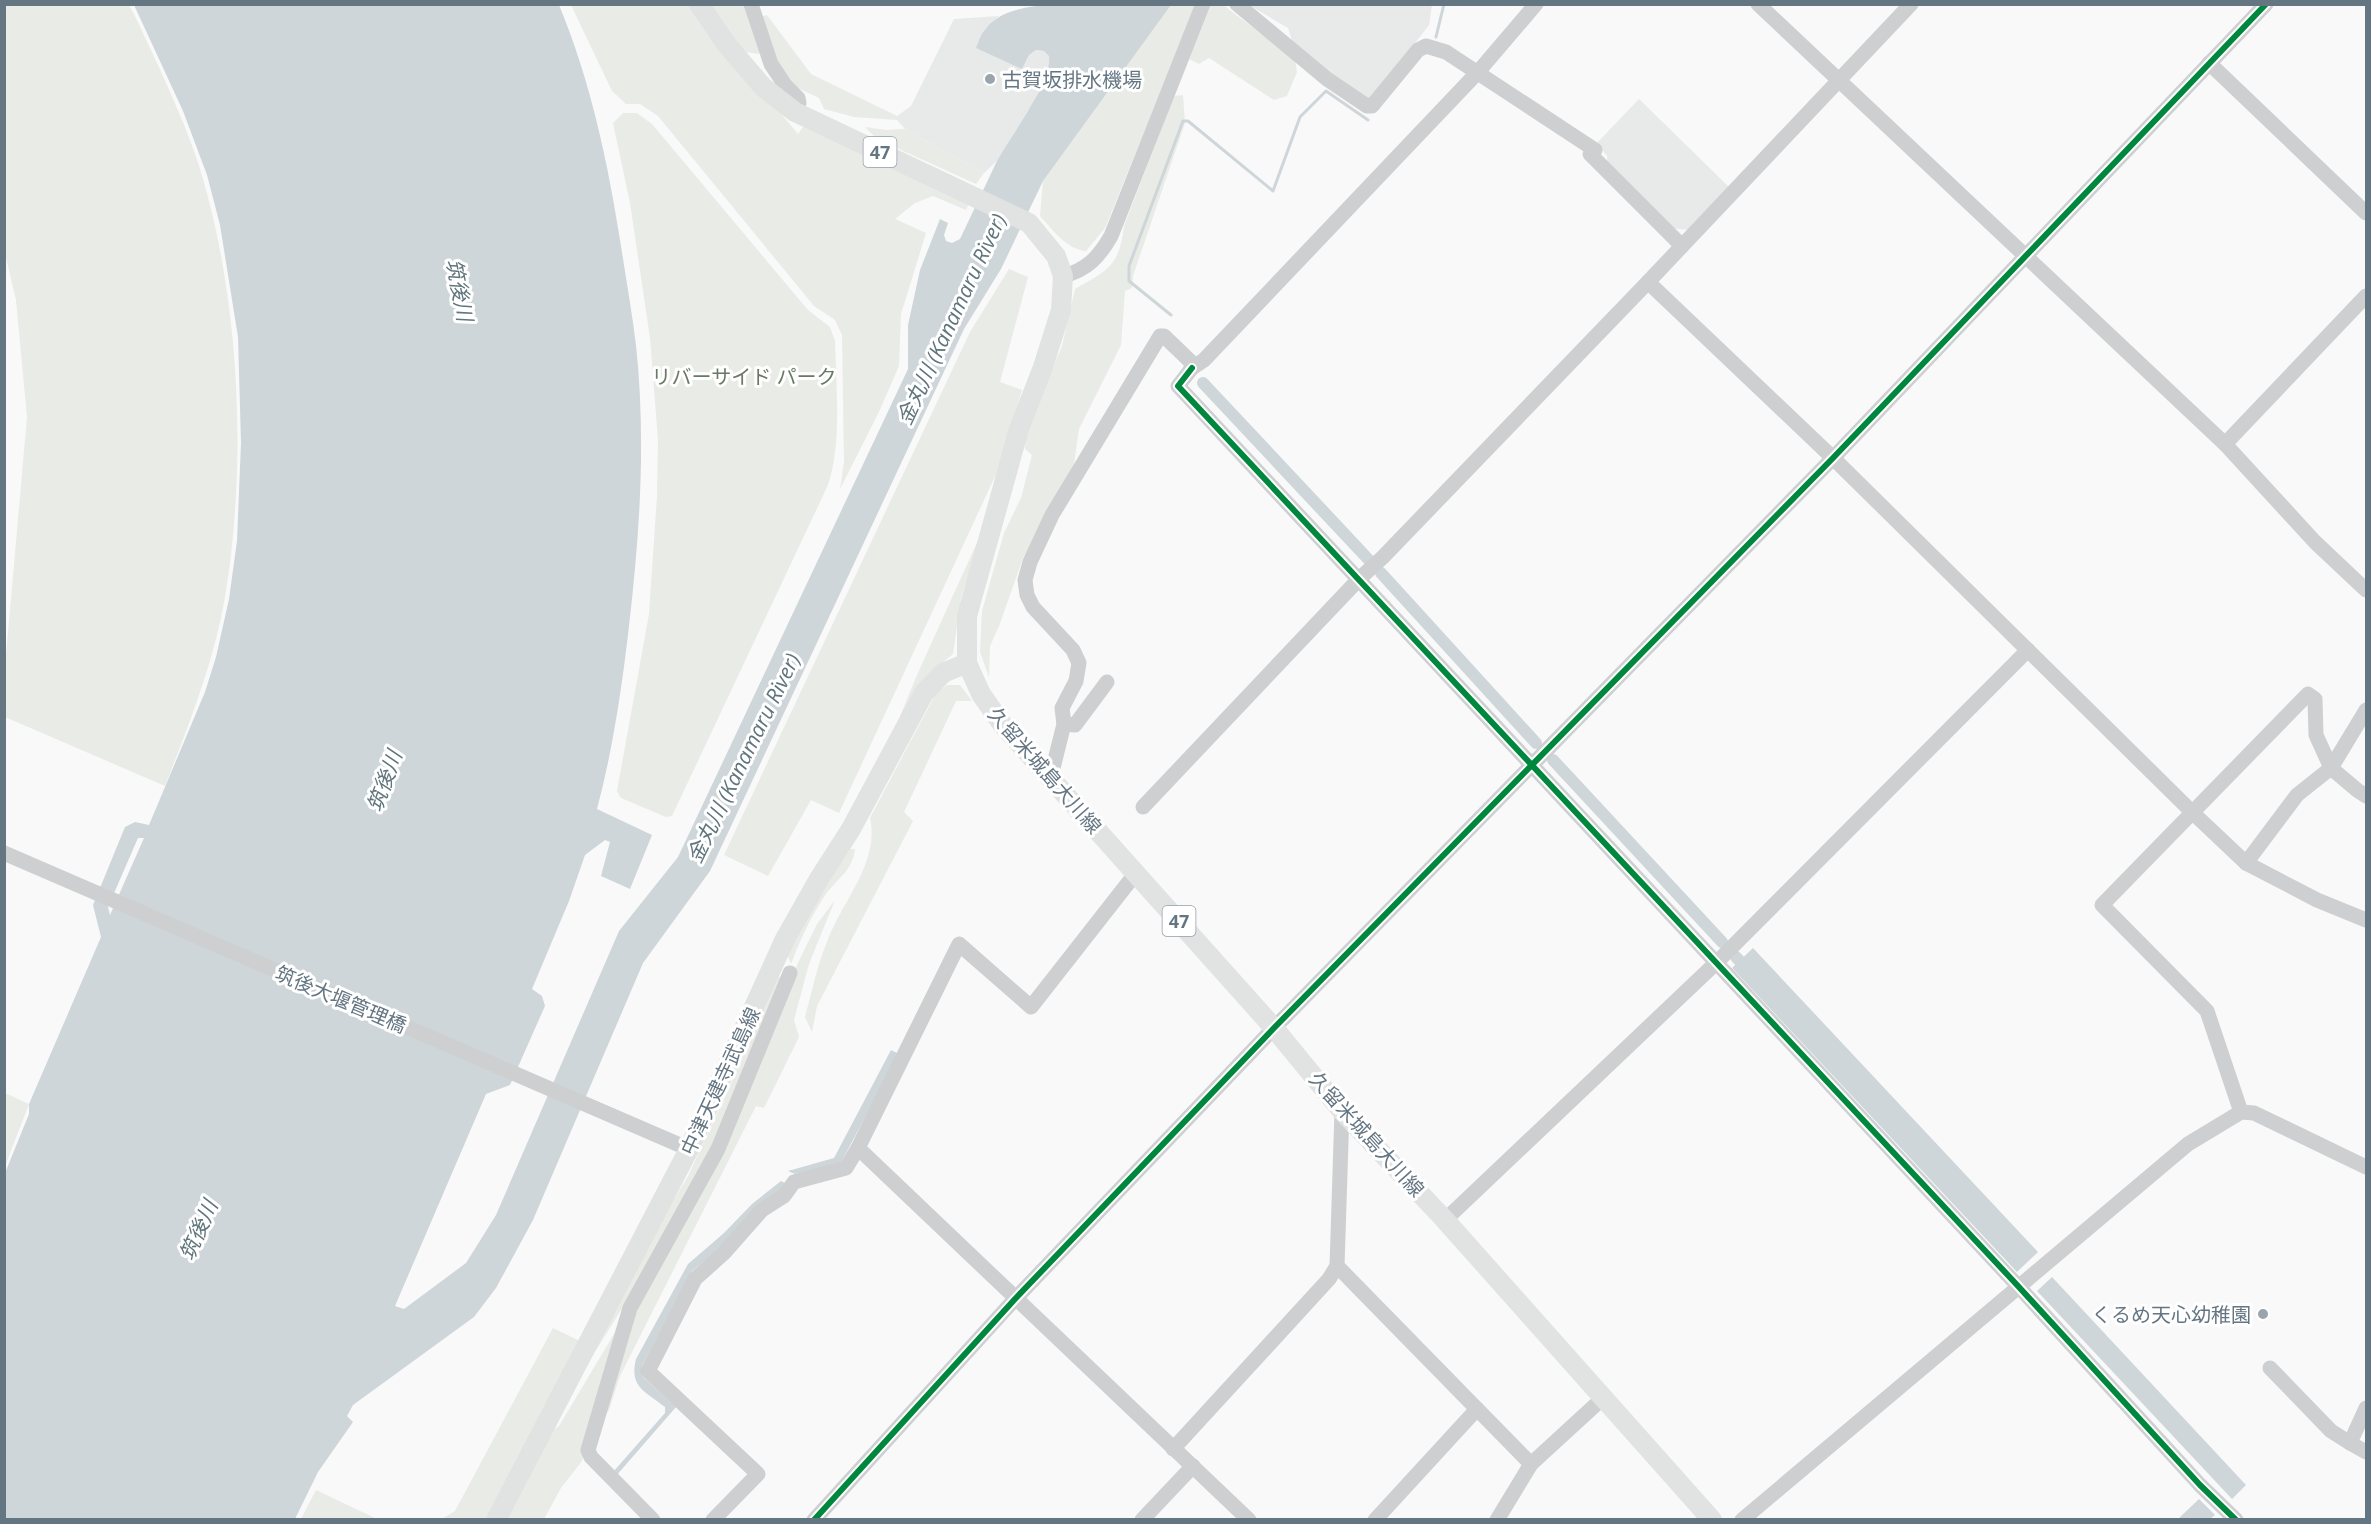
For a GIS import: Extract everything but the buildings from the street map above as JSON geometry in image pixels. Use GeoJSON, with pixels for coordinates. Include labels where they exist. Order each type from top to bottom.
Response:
{"type":"FeatureCollection","features":[{"type":"Feature","properties":{"kind":"main road","name":"久留米城島大川線"},"geometry":{"type":"LineString","coordinates":[[699,4],[727,45],[763,87],[795,112],[1029,223],[1056,256],[1063,276],[1061,310],[1043,367],[1018,429],[967,616],[967,663],[981,694],[1002,724],[1050,780],[1274,1028],[1342,1111],[1445,1220],[1712,1520]]}},
{"type":"Feature","properties":{"kind":"main road","name":"中津天建寺武島線"},"geometry":{"type":"LineString","coordinates":[[496,1520],[786,939],[819,879],[851,829],[924,693],[943,673],[967,663]]}},
{"type":"Feature","properties":{"kind":"street"},"geometry":{"type":"LineString","coordinates":[[1063,276],[1077,273],[1090,264],[1101,254],[1111,236],[1203,4]]}},
{"type":"Feature","properties":{"kind":"street"},"geometry":{"type":"LineString","coordinates":[[1237,4],[1328,79],[1367,106],[1372,106],[1418,50],[1426,46],[1446,52],[1595,150],[1590,154],[1682,246]]}},
{"type":"Feature","properties":{"kind":"street"},"geometry":{"type":"LineString","coordinates":[[1536,4],[1478,72],[1204,360],[1192,368],[1178,386],[1717,962],[2200,1485],[2236,1520]]}},
{"type":"Feature","properties":{"kind":"street"},"geometry":{"type":"LineString","coordinates":[[1758,4],[2225,444],[2315,542],[2367,591]]}},
{"type":"Feature","properties":{"kind":"street"},"geometry":{"type":"LineString","coordinates":[[1143,807],[1359,579],[1383,557],[1648,282],[1911,4]]}},
{"type":"Feature","properties":{"kind":"street"},"geometry":{"type":"LineString","coordinates":[[814,1520],[1016,1299],[1274,1028],[1833,458],[2266,4]]}},
{"type":"Feature","properties":{"kind":"street"},"geometry":{"type":"LineString","coordinates":[[754,5],[771,64],[784,85],[798,98],[799,103],[795,112]]}},
{"type":"Feature","properties":{"kind":"street"},"geometry":{"type":"LineString","coordinates":[[2209,63],[2367,213]]}},
{"type":"Feature","properties":{"kind":"street"},"geometry":{"type":"LineString","coordinates":[[1648,282],[1833,458],[2246,863],[2287,885],[2367,920]]}},
{"type":"Feature","properties":{"kind":"street"},"geometry":{"type":"LineString","coordinates":[[2225,444],[2367,296]]}},
{"type":"Feature","properties":{"kind":"street"},"geometry":{"type":"LineString","coordinates":[[1050,780],[1064,724],[1062,708],[1076,681],[1078,663],[1073,650],[1033,607],[1027,595],[1025,580],[1030,562],[1052,515],[1160,336],[1164,336],[1190,361],[1192,368]]}},
{"type":"Feature","properties":{"kind":"street"},"geometry":{"type":"LineString","coordinates":[[1445,1220],[1717,962],[2028,650]]}},
{"type":"Feature","properties":{"kind":"street"},"geometry":{"type":"LineString","coordinates":[[1064,724],[1075,725],[1107,682]]}},
{"type":"Feature","properties":{"kind":"street"},"geometry":{"type":"LineString","coordinates":[[2241,1112],[2207,1011],[2102,905],[2308,694],[2315,699],[2316,735],[2331,768],[2367,796]]}},
{"type":"Feature","properties":{"kind":"street"},"geometry":{"type":"LineString","coordinates":[[2246,863],[2297,795],[2331,768],[2367,710]]}},
{"type":"Feature","properties":{"kind":"street","name":"筑後大堰管理橋"},"geometry":{"type":"LineString","coordinates":[[4,853],[684,1147]]}},
{"type":"Feature","properties":{"kind":"street"},"geometry":{"type":"LineString","coordinates":[[714,1519],[758,1474],[648,1371],[695,1279],[724,1253],[762,1210],[784,1196],[794,1182],[846,1168],[959,944],[1031,1007],[1136,873]]}},
{"type":"Feature","properties":{"kind":"street"},"geometry":{"type":"LineString","coordinates":[[653,1520],[591,1457],[588,1450],[630,1308],[718,1149],[790,973]]}},
{"type":"Feature","properties":{"kind":"street"},"geometry":{"type":"LineString","coordinates":[[1173,1449],[1329,1279],[1337,1266],[1342,1111]]}},
{"type":"Feature","properties":{"kind":"street"},"geometry":{"type":"LineString","coordinates":[[1742,1520],[2188,1144],[2241,1112],[2254,1113],[2367,1167]]}},
{"type":"Feature","properties":{"kind":"street"},"geometry":{"type":"LineString","coordinates":[[858,1148],[1249,1520]]}},
{"type":"Feature","properties":{"kind":"street"},"geometry":{"type":"LineString","coordinates":[[1337,1266],[1531,1464]]}},
{"type":"Feature","properties":{"kind":"street"},"geometry":{"type":"LineString","coordinates":[[2270,1368],[2331,1431],[2367,1452]]}},
{"type":"Feature","properties":{"kind":"street"},"geometry":{"type":"LineString","coordinates":[[1497,1520],[1531,1464],[1603,1398]]}},
{"type":"Feature","properties":{"kind":"street"},"geometry":{"type":"LineString","coordinates":[[2350,1443],[2367,1408]]}},
{"type":"Feature","properties":{"kind":"street"},"geometry":{"type":"LineString","coordinates":[[1375,1520],[1477,1409]]}},
{"type":"Feature","properties":{"kind":"street"},"geometry":{"type":"LineString","coordinates":[[1142,1520],[1193,1466]]}},
{"type":"Feature","properties":{"kind":"shaded area"},"geometry":{"type":"Polygon","coordinates":[[[1249,5],[1432,5],[1429,25],[1369,103],[1293,44],[1288,28],[1249,5]]]}},
{"type":"Feature","properties":{"kind":"shaded area"},"geometry":{"type":"Polygon","coordinates":[[[999,16],[984,30],[1022,69],[1029,55],[1036,50],[1044,51],[1050,56],[1051,64],[1033,103],[997,161],[984,173],[905,129],[897,120],[897,116],[911,106],[954,19],[999,16]]]}},
{"type":"Feature","properties":{"kind":"shaded area"},"geometry":{"type":"Polygon","coordinates":[[[1639,99],[1730,188],[1690,230],[1668,228],[1608,168],[1607,156],[1597,143],[1639,99]]]}},
{"type":"Feature","properties":{"kind":"green space"},"geometry":{"type":"Polygon","coordinates":[[[5,4],[129,5],[190,139],[215,228],[232,333],[236,387],[236,494],[232,547],[225,597],[214,645],[200,693],[165,786],[5,717],[5,667],[27,417],[16,300],[4,249],[5,4]]]}},
{"type":"Feature","properties":{"kind":"green space"},"geometry":{"type":"Polygon","coordinates":[[[571,5],[690,5],[798,134],[803,127],[970,201],[966,210],[933,196],[915,203],[895,219],[926,233],[901,314],[899,366],[878,414],[840,489],[844,462],[842,335],[835,320],[814,306],[658,116],[640,104],[626,104],[612,91],[571,5]]]}},
{"type":"Feature","properties":{"kind":"green space"},"geometry":{"type":"Polygon","coordinates":[[[707,5],[744,5],[760,54],[745,52],[707,5]]]}},
{"type":"Feature","properties":{"kind":"green space"},"geometry":{"type":"Polygon","coordinates":[[[1171,5],[1196,5],[1105,228],[1086,251],[1072,247],[1060,238],[1040,216],[1043,181],[1171,5]]]}},
{"type":"Feature","properties":{"kind":"green space"},"geometry":{"type":"Polygon","coordinates":[[[1211,5],[1223,5],[1295,59],[1297,72],[1287,96],[1274,100],[1209,58],[1199,64],[1189,59],[1211,5]]]}},
{"type":"Feature","properties":{"kind":"green space"},"geometry":{"type":"Polygon","coordinates":[[[767,15],[811,74],[897,116],[897,120],[854,117],[824,109],[819,98],[796,87],[776,63],[760,17],[767,15]]]}},
{"type":"Feature","properties":{"kind":"green space"},"geometry":{"type":"Polygon","coordinates":[[[1183,95],[1185,123],[1133,276],[1132,288],[1125,291],[1121,345],[1079,429],[1074,464],[1023,558],[990,646],[989,677],[980,652],[982,611],[1004,533],[1021,498],[1032,455],[1025,449],[1026,431],[1062,346],[1075,289],[1104,272],[1115,259],[1124,226],[1174,96],[1183,95]]]}},
{"type":"Feature","properties":{"kind":"green space","name":"リバーサイド パーク"},"geometry":{"type":"Polygon","coordinates":[[[623,113],[637,113],[652,124],[808,310],[830,327],[835,341],[837,433],[828,485],[672,816],[666,817],[621,798],[617,791],[649,614],[657,496],[658,440],[650,338],[630,203],[613,123],[623,113]]]}},
{"type":"Feature","properties":{"kind":"green space"},"geometry":{"type":"Polygon","coordinates":[[[865,127],[886,130],[905,129],[984,173],[976,184],[877,139],[865,127]]]}},
{"type":"Feature","properties":{"kind":"green space"},"geometry":{"type":"Polygon","coordinates":[[[1009,269],[1028,277],[1000,382],[1022,390],[998,470],[839,813],[811,800],[768,876],[724,855],[970,332],[1009,269]]]}},
{"type":"Feature","properties":{"kind":"green space"},"geometry":{"type":"Polygon","coordinates":[[[985,525],[961,598],[953,654],[929,674],[885,753],[917,675],[985,525]]]}},
{"type":"Feature","properties":{"kind":"green space"},"geometry":{"type":"Polygon","coordinates":[[[947,685],[960,685],[972,701],[956,701],[904,812],[913,821],[817,1006],[812,1032],[805,1017],[815,979],[823,951],[865,866],[872,835],[870,818],[936,693],[947,685]]]}},
{"type":"Feature","properties":{"kind":"green space"},"geometry":{"type":"Polygon","coordinates":[[[850,849],[855,849],[851,864],[826,893],[817,908],[791,964],[787,954],[801,924],[850,849]]]}},
{"type":"Feature","properties":{"kind":"green space"},"geometry":{"type":"Polygon","coordinates":[[[835,900],[809,964],[794,1020],[799,1037],[764,1108],[756,1106],[620,1376],[609,1410],[600,1422],[632,1314],[755,1075],[797,965],[817,924],[835,900]]]}},
{"type":"Feature","properties":{"kind":"green space"},"geometry":{"type":"Polygon","coordinates":[[[777,975],[781,978],[745,1076],[672,1228],[562,1405],[648,1243],[688,1176],[734,1077],[759,1010],[777,975]]]}},
{"type":"Feature","properties":{"kind":"green space"},"geometry":{"type":"Polygon","coordinates":[[[5,1093],[29,1104],[5,1166],[5,1093]]]}},
{"type":"Feature","properties":{"kind":"green space"},"geometry":{"type":"Polygon","coordinates":[[[620,1324],[582,1461],[561,1488],[544,1519],[503,1520],[546,1435],[559,1426],[620,1324]]]}},
{"type":"Feature","properties":{"kind":"green space"},"geometry":{"type":"Polygon","coordinates":[[[553,1328],[580,1341],[488,1519],[440,1520],[455,1511],[553,1328]]]}},
{"type":"Feature","properties":{"kind":"green space"},"geometry":{"type":"Polygon","coordinates":[[[316,1490],[377,1519],[301,1519],[316,1490]]]}},
{"type":"Feature","properties":{"kind":"water"},"geometry":{"type":"Polygon","coordinates":[[[134,5],[559,5],[580,63],[604,154],[636,345],[641,450],[636,556],[626,649],[612,741],[597,809],[652,835],[630,889],[601,876],[610,842],[605,840],[585,855],[569,901],[532,989],[542,996],[545,1006],[510,1085],[486,1094],[395,1306],[404,1309],[466,1263],[496,1215],[619,931],[678,857],[908,369],[908,325],[920,270],[940,219],[948,223],[944,235],[946,241],[952,243],[960,239],[996,163],[1029,110],[1044,80],[1049,56],[1044,51],[1036,50],[1029,55],[1022,69],[976,48],[981,35],[993,21],[1018,9],[1047,5],[1171,5],[1043,181],[1001,269],[964,329],[710,871],[643,963],[533,1220],[496,1288],[474,1317],[353,1405],[347,1416],[353,1422],[318,1472],[295,1519],[5,1520],[5,1173],[29,1114],[29,1104],[101,937],[93,905],[125,827],[135,822],[149,825],[205,692],[216,657],[229,599],[237,541],[241,443],[238,337],[220,225],[207,175],[183,111],[134,5]],[[138,838],[108,907],[110,915],[144,838],[138,838]]]}},
{"type":"Feature","properties":{"kind":"water"},"geometry":{"type":"Polygon","coordinates":[[[1753,948],[2038,1252],[2017,1272],[1732,968],[1753,948]]]}},
{"type":"Feature","properties":{"kind":"water"},"geometry":{"type":"Polygon","coordinates":[[[891,1050],[899,1054],[839,1166],[795,1174],[788,1171],[834,1158],[891,1050]]]}},
{"type":"Feature","properties":{"kind":"water"},"geometry":{"type":"Polygon","coordinates":[[[781,1181],[787,1184],[723,1246],[692,1271],[642,1366],[643,1377],[676,1407],[616,1476],[613,1472],[665,1413],[665,1407],[640,1388],[634,1368],[636,1359],[688,1264],[724,1233],[752,1204],[781,1181]]]}},
{"type":"Feature","properties":{"kind":"water"},"geometry":{"type":"Polygon","coordinates":[[[2052,1277],[2246,1485],[2232,1499],[2037,1291],[2052,1277]]]}},
{"type":"Feature","properties":{"kind":"water"},"geometry":{"type":"Polygon","coordinates":[[[2199,1499],[2215,1515],[2210,1519],[2178,1519],[2199,1499]]]}},
{"type":"Feature","properties":{"kind":"waterway"},"geometry":{"type":"LineString","coordinates":[[1436,37],[1444,4]]}},
{"type":"Feature","properties":{"kind":"waterway"},"geometry":{"type":"LineString","coordinates":[[1171,315],[1129,281],[1129,266],[1183,121],[1188,121],[1273,191],[1300,117],[1326,91],[1368,120]]}},
{"type":"Feature","properties":{"kind":"waterway"},"geometry":{"type":"LineString","coordinates":[[1203,383],[1368,559]]}},
{"type":"Feature","properties":{"kind":"waterway"},"geometry":{"type":"LineString","coordinates":[[1381,573],[1536,743]]}},
{"type":"Feature","properties":{"kind":"waterway"},"geometry":{"type":"LineString","coordinates":[[1553,760],[1722,942]]}},
{"type":"Feature","properties":{"kind":"waterway"},"geometry":{"type":"LineString","coordinates":[[1736,957],[1751,973]]}},
{"type":"Feature","properties":{"kind":"cycle path"},"geometry":{"type":"LineString","coordinates":[[814,1520],[1015,1299],[1274,1028],[1833,458],[2266,4]]}},
{"type":"Feature","properties":{"kind":"cycle path"},"geometry":{"type":"LineString","coordinates":[[1192,368],[1178,386],[2018,1286],[2200,1485],[2236,1520]]}},
{"type":"Feature","properties":{"kind":"place","name":"古賀坂排水機場"},"geometry":{"type":"Point","coordinates":[990,79]}},
{"type":"Feature","properties":{"kind":"place","name":"くるめ天心幼稚園"},"geometry":{"type":"Point","coordinates":[2263,1314]}},
{"type":"Feature","properties":{"kind":"water label","name":"筑後川"},"geometry":{"type":"Point","coordinates":[460,290]}},
{"type":"Feature","properties":{"kind":"water label","name":"金丸川 (Kanamaru River)"},"geometry":{"type":"Point","coordinates":[951,319]}},
{"type":"Feature","properties":{"kind":"water label","name":"金丸川 (Kanamaru River)"},"geometry":{"type":"Point","coordinates":[743,758]}},
{"type":"Feature","properties":{"kind":"water label","name":"筑後川"},"geometry":{"type":"Point","coordinates":[384,781]}},
{"type":"Feature","properties":{"kind":"water label","name":"筑後川"},"geometry":{"type":"Point","coordinates":[198,1230]}}]}
